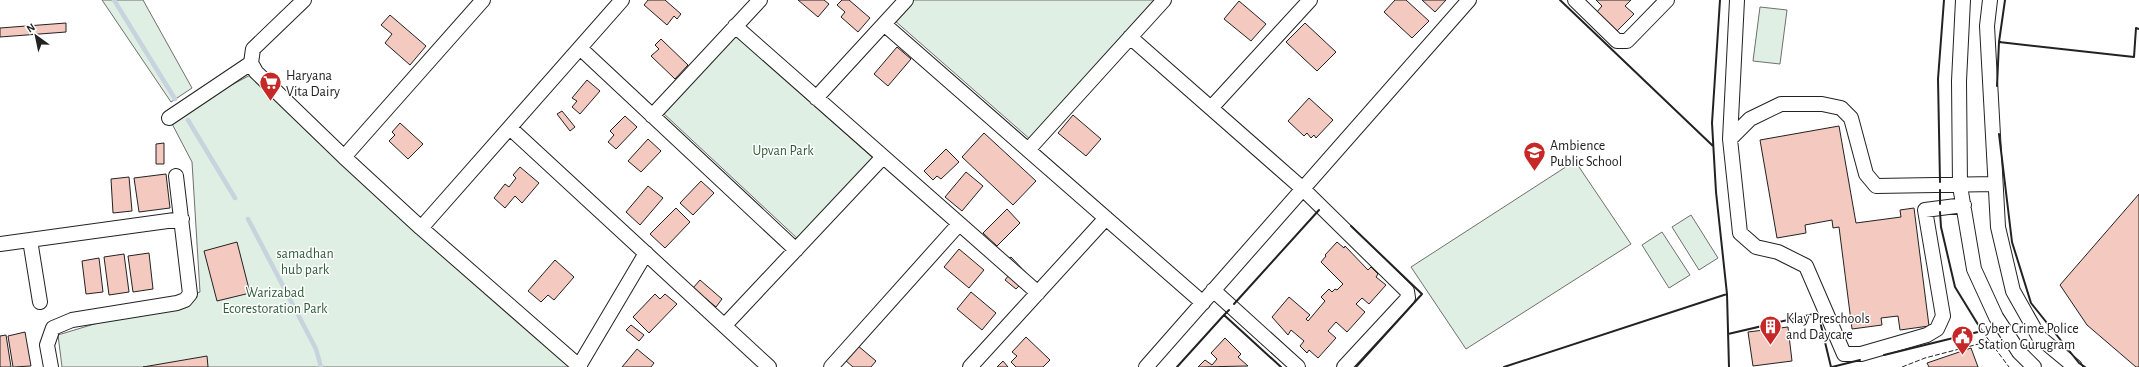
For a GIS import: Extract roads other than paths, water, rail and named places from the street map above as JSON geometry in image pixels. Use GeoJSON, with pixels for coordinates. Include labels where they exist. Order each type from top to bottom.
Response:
{"type":"FeatureCollection","features":[{"type":"Feature","properties":{"kind":"street"},"geometry":{"type":"LineString","coordinates":[[304,0],[253,49],[251,63],[256,72],[344,157],[421,228],[579,366],[646,253]]}},
{"type":"Feature","properties":{"kind":"street"},"geometry":{"type":"LineString","coordinates":[[344,157],[483,0]]}},
{"type":"Feature","properties":{"kind":"street"},"geometry":{"type":"LineString","coordinates":[[421,228],[622,0]]}},
{"type":"Feature","properties":{"kind":"street"},"geometry":{"type":"LineString","coordinates":[[652,116],[760,0]]}},
{"type":"Feature","properties":{"kind":"street"},"geometry":{"type":"LineString","coordinates":[[816,98],[906,0]]}},
{"type":"Feature","properties":{"kind":"street"},"geometry":{"type":"LineString","coordinates":[[1028,150],[1164,0]]}},
{"type":"Feature","properties":{"kind":"street"},"geometry":{"type":"LineString","coordinates":[[1211,108],[1310,0]]}},
{"type":"Feature","properties":{"kind":"street"},"geometry":{"type":"LineString","coordinates":[[1146,367],[1470,0]]}},
{"type":"Feature","properties":{"kind":"street"},"geometry":{"type":"LineString","coordinates":[[1575,0],[1617,41],[1621,43],[1627,41],[1667,0]]}},
{"type":"Feature","properties":{"kind":"street"},"geometry":{"type":"LineString","coordinates":[[1737,0],[1730,139],[1740,233],[1756,247],[1778,252],[1806,266],[1844,354],[1861,354],[1928,335],[1937,329],[1943,316],[1925,210],[1964,205]]}},
{"type":"Feature","properties":{"kind":"street"},"geometry":{"type":"LineString","coordinates":[[1963,0],[1960,81],[1960,186],[1974,269],[1996,317],[2019,352],[2034,367]]}},
{"type":"Feature","properties":{"kind":"street"},"geometry":{"type":"LineString","coordinates":[[1990,0],[1987,26],[1998,227],[2013,291],[2039,337],[2075,367]]}},
{"type":"Feature","properties":{"kind":"street"},"geometry":{"type":"LineString","coordinates":[[884,24],[1203,302]]}},
{"type":"Feature","properties":{"kind":"street"},"geometry":{"type":"LineString","coordinates":[[735,26],[882,158],[1038,293]]}},
{"type":"Feature","properties":{"kind":"street"},"geometry":{"type":"LineString","coordinates":[[1130,37],[1303,189],[1407,291],[1408,298],[1344,367]]}},
{"type":"Feature","properties":{"kind":"street"},"geometry":{"type":"LineString","coordinates":[[580,48],[796,250]]}},
{"type":"Feature","properties":{"kind":"street"},"geometry":{"type":"LineString","coordinates":[[169,118],[251,63]]}},
{"type":"Feature","properties":{"kind":"street"},"geometry":{"type":"LineString","coordinates":[[1730,139],[1750,119],[1781,104],[1822,104],[1841,108],[1851,118],[1866,174],[1876,186],[1960,186],[1995,184]]}},
{"type":"Feature","properties":{"kind":"street"},"geometry":{"type":"LineString","coordinates":[[510,128],[725,325],[739,341],[769,367]]}},
{"type":"Feature","properties":{"kind":"street"},"geometry":{"type":"LineString","coordinates":[[725,325],[882,158]]}},
{"type":"Feature","properties":{"kind":"street"},"geometry":{"type":"LineString","coordinates":[[51,367],[47,346],[53,328],[72,320],[185,300],[190,294],[176,176]]}},
{"type":"Feature","properties":{"kind":"street"},"geometry":{"type":"LineString","coordinates":[[970,367],[1106,218]]}},
{"type":"Feature","properties":{"kind":"street"},"geometry":{"type":"LineString","coordinates":[[0,244],[182,219]]}},
{"type":"Feature","properties":{"kind":"street"},"geometry":{"type":"LineString","coordinates":[[831,367],[959,224]]}},
{"type":"Feature","properties":{"kind":"street"},"geometry":{"type":"LineString","coordinates":[[30,240],[40,302]]}},
{"type":"Feature","properties":{"kind":"street"},"geometry":{"type":"LineString","coordinates":[[1214,290],[1298,367]]}},
{"type":"Feature","properties":{"kind":"waterway"},"geometry":{"type":"LineString","coordinates":[[114,0],[175,99]]}},
{"type":"Feature","properties":{"kind":"waterway"},"geometry":{"type":"LineString","coordinates":[[188,120],[235,198]]}},
{"type":"Feature","properties":{"kind":"waterway"},"geometry":{"type":"LineString","coordinates":[[248,219],[316,349],[321,367]]}},
{"type":"Feature","properties":{"kind":"place","name":"Haryana Vita Dairy"},"geometry":{"type":"Point","coordinates":[270,102]}},
{"type":"Feature","properties":{"kind":"place","name":"Ambience Public School"},"geometry":{"type":"Point","coordinates":[1534,172]}},
{"type":"Feature","properties":{"kind":"place","name":"Klay Preschools and Daycare"},"geometry":{"type":"Point","coordinates":[1770,346]}},
{"type":"Feature","properties":{"kind":"place","name":"Cyber Crime Police Station Gurugram"},"geometry":{"type":"Point","coordinates":[1962,356]}},
{"type":"Feature","properties":{"kind":"park label","name":"Upvan Park"},"geometry":{"type":"Point","coordinates":[783,150]}},
{"type":"Feature","properties":{"kind":"park label","name":"samadhan hub park"},"geometry":{"type":"Point","coordinates":[305,262]}},
{"type":"Feature","properties":{"kind":"park label","name":"Warizabad Ecorestoration Park"},"geometry":{"type":"Point","coordinates":[275,300]}}]}
